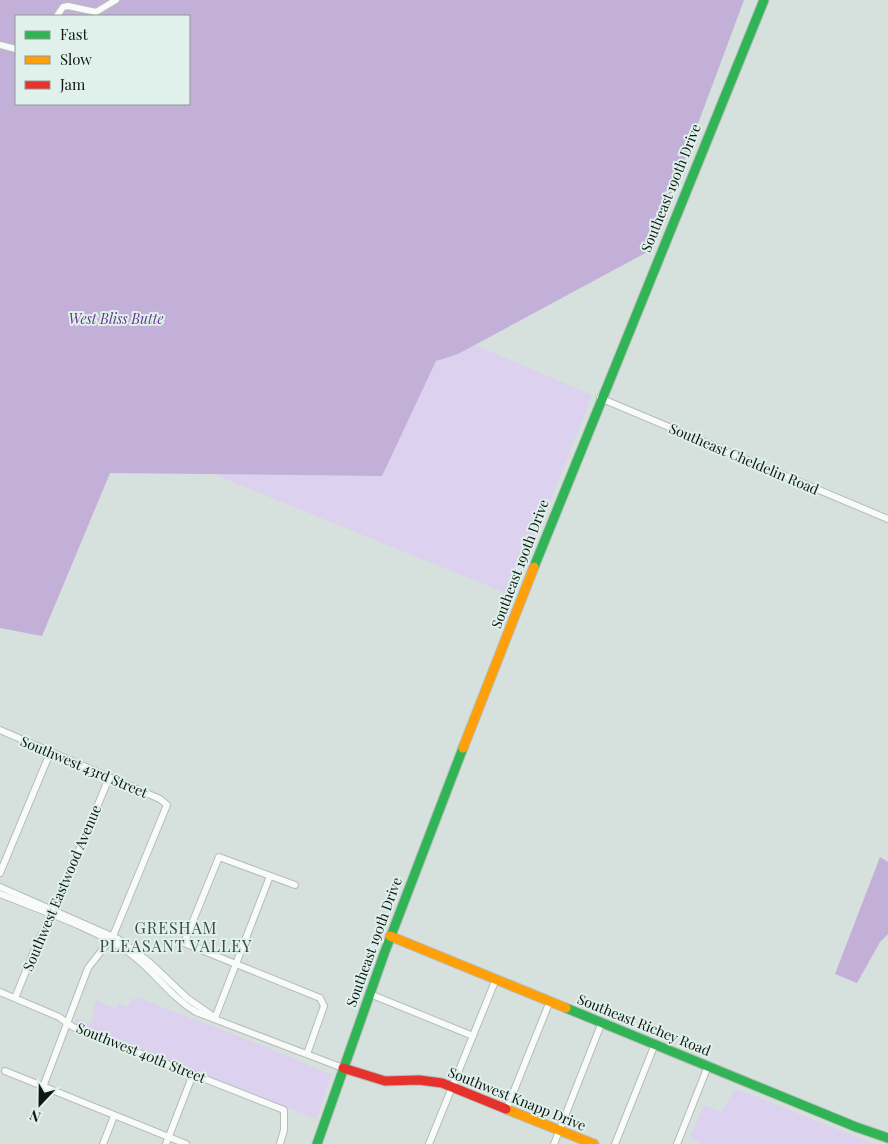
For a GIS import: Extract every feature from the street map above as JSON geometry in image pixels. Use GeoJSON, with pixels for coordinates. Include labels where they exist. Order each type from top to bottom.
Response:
{"type":"FeatureCollection","features":[{"type":"Feature","properties":{"kind":"main road","name":"Southeast 190th Drive"},"geometry":{"type":"LineString","coordinates":[[317,1144],[390,936],[600,398],[764,0]]}},
{"type":"Feature","properties":{"kind":"main road","name":"Southeast Richey Road"},"geometry":{"type":"LineString","coordinates":[[390,936],[888,1138]]}},
{"type":"Feature","properties":{"kind":"main road","name":"Southwest Knapp Drive"},"geometry":{"type":"LineString","coordinates":[[343,1068],[385,1081],[428,1080],[453,1086],[594,1144]]}},
{"type":"Feature","properties":{"kind":"street"},"geometry":{"type":"LineString","coordinates":[[58,15],[63,7],[96,12],[116,0]]}},
{"type":"Feature","properties":{"kind":"street"},"geometry":{"type":"LineString","coordinates":[[0,44],[15,49]]}},
{"type":"Feature","properties":{"kind":"street","name":"Southeast Cheldelin Road"},"geometry":{"type":"LineString","coordinates":[[600,398],[888,519]]}},
{"type":"Feature","properties":{"kind":"street","name":"Southwest 43rd Street"},"geometry":{"type":"LineString","coordinates":[[0,730],[160,799],[167,805],[111,938]]}},
{"type":"Feature","properties":{"kind":"street"},"geometry":{"type":"LineString","coordinates":[[0,873],[50,753]]}},
{"type":"Feature","properties":{"kind":"street","name":"Southwest Eastwood Avenue"},"geometry":{"type":"LineString","coordinates":[[15,998],[109,778]]}},
{"type":"Feature","properties":{"kind":"street"},"geometry":{"type":"LineString","coordinates":[[295,885],[219,857],[184,944],[320,998],[323,1001],[307,1054]]}},
{"type":"Feature","properties":{"kind":"street"},"geometry":{"type":"LineString","coordinates":[[215,1018],[270,876]]}},
{"type":"Feature","properties":{"kind":"street"},"geometry":{"type":"LineString","coordinates":[[0,887],[111,938],[140,962],[186,1006],[204,1016],[215,1018],[343,1068]]}},
{"type":"Feature","properties":{"kind":"street"},"geometry":{"type":"LineString","coordinates":[[0,894],[53,912]]}},
{"type":"Feature","properties":{"kind":"street"},"geometry":{"type":"LineString","coordinates":[[43,1087],[88,968],[111,938]]}},
{"type":"Feature","properties":{"kind":"street"},"geometry":{"type":"LineString","coordinates":[[430,1144],[496,979]]}},
{"type":"Feature","properties":{"kind":"street","name":"Southwest 40th Street"},"geometry":{"type":"LineString","coordinates":[[0,992],[68,1022],[73,1027],[284,1110],[284,1130],[280,1144]]}},
{"type":"Feature","properties":{"kind":"street"},"geometry":{"type":"LineString","coordinates":[[370,994],[473,1036]]}},
{"type":"Feature","properties":{"kind":"street"},"geometry":{"type":"LineString","coordinates":[[507,1108],[550,1001]]}},
{"type":"Feature","properties":{"kind":"street"},"geometry":{"type":"LineString","coordinates":[[554,1144],[602,1022]]}},
{"type":"Feature","properties":{"kind":"street"},"geometry":{"type":"LineString","coordinates":[[615,1144],[655,1044]]}},
{"type":"Feature","properties":{"kind":"street"},"geometry":{"type":"LineString","coordinates":[[678,1144],[708,1066]]}},
{"type":"Feature","properties":{"kind":"street"},"geometry":{"type":"LineString","coordinates":[[5,1071],[186,1144]]}},
{"type":"Feature","properties":{"kind":"street"},"geometry":{"type":"LineString","coordinates":[[166,1144],[193,1074]]}},
{"type":"Feature","properties":{"kind":"street"},"geometry":{"type":"LineString","coordinates":[[103,1144],[114,1116]]}},
{"type":"Feature","properties":{"kind":"green space"},"geometry":{"type":"Polygon","coordinates":[[[0,0],[744,0],[651,250],[458,354],[436,361],[382,476],[110,473],[42,636],[0,628],[0,0]]]}},
{"type":"Feature","properties":{"kind":"green space","name":"West Bliss Butte"},"geometry":{"type":"Polygon","coordinates":[[[0,142],[592,395],[513,596],[117,435],[0,142]]]}},
{"type":"Feature","properties":{"kind":"green space"},"geometry":{"type":"Polygon","coordinates":[[[880,857],[888,862],[888,934],[880,942],[857,983],[835,974],[880,857]]]}},
{"type":"Feature","properties":{"kind":"green space"},"geometry":{"type":"Polygon","coordinates":[[[139,998],[271,1049],[331,1075],[317,1119],[74,1025],[77,1019],[91,1024],[95,1013],[92,1011],[96,1000],[116,1009],[118,1003],[127,1007],[132,999],[139,998]]]}},
{"type":"Feature","properties":{"kind":"green space"},"geometry":{"type":"Polygon","coordinates":[[[735,1089],[874,1144],[702,1144],[690,1138],[704,1105],[721,1112],[735,1089]]]}},
{"type":"Feature","properties":{"kind":"traffic: fast"},"geometry":{"type":"LineString","coordinates":[[534,567],[764,0]]}},
{"type":"Feature","properties":{"kind":"traffic: fast"},"geometry":{"type":"LineString","coordinates":[[317,1144],[384,954],[463,748]]}},
{"type":"Feature","properties":{"kind":"traffic: fast"},"geometry":{"type":"LineString","coordinates":[[566,1008],[856,1127],[888,1138]]}},
{"type":"Feature","properties":{"kind":"traffic: slow"},"geometry":{"type":"LineString","coordinates":[[463,748],[534,567]]}},
{"type":"Feature","properties":{"kind":"traffic: slow"},"geometry":{"type":"LineString","coordinates":[[390,936],[566,1008]]}},
{"type":"Feature","properties":{"kind":"traffic: slow"},"geometry":{"type":"LineString","coordinates":[[506,1109],[594,1144]]}},
{"type":"Feature","properties":{"kind":"traffic: jam"},"geometry":{"type":"LineString","coordinates":[[343,1068],[385,1081],[419,1080],[442,1083],[506,1109]]}},
{"type":"Feature","properties":{"kind":"district","name":"GRESHAM PLEASANT VALLEY"},"geometry":{"type":"Point","coordinates":[176,937]}}]}
